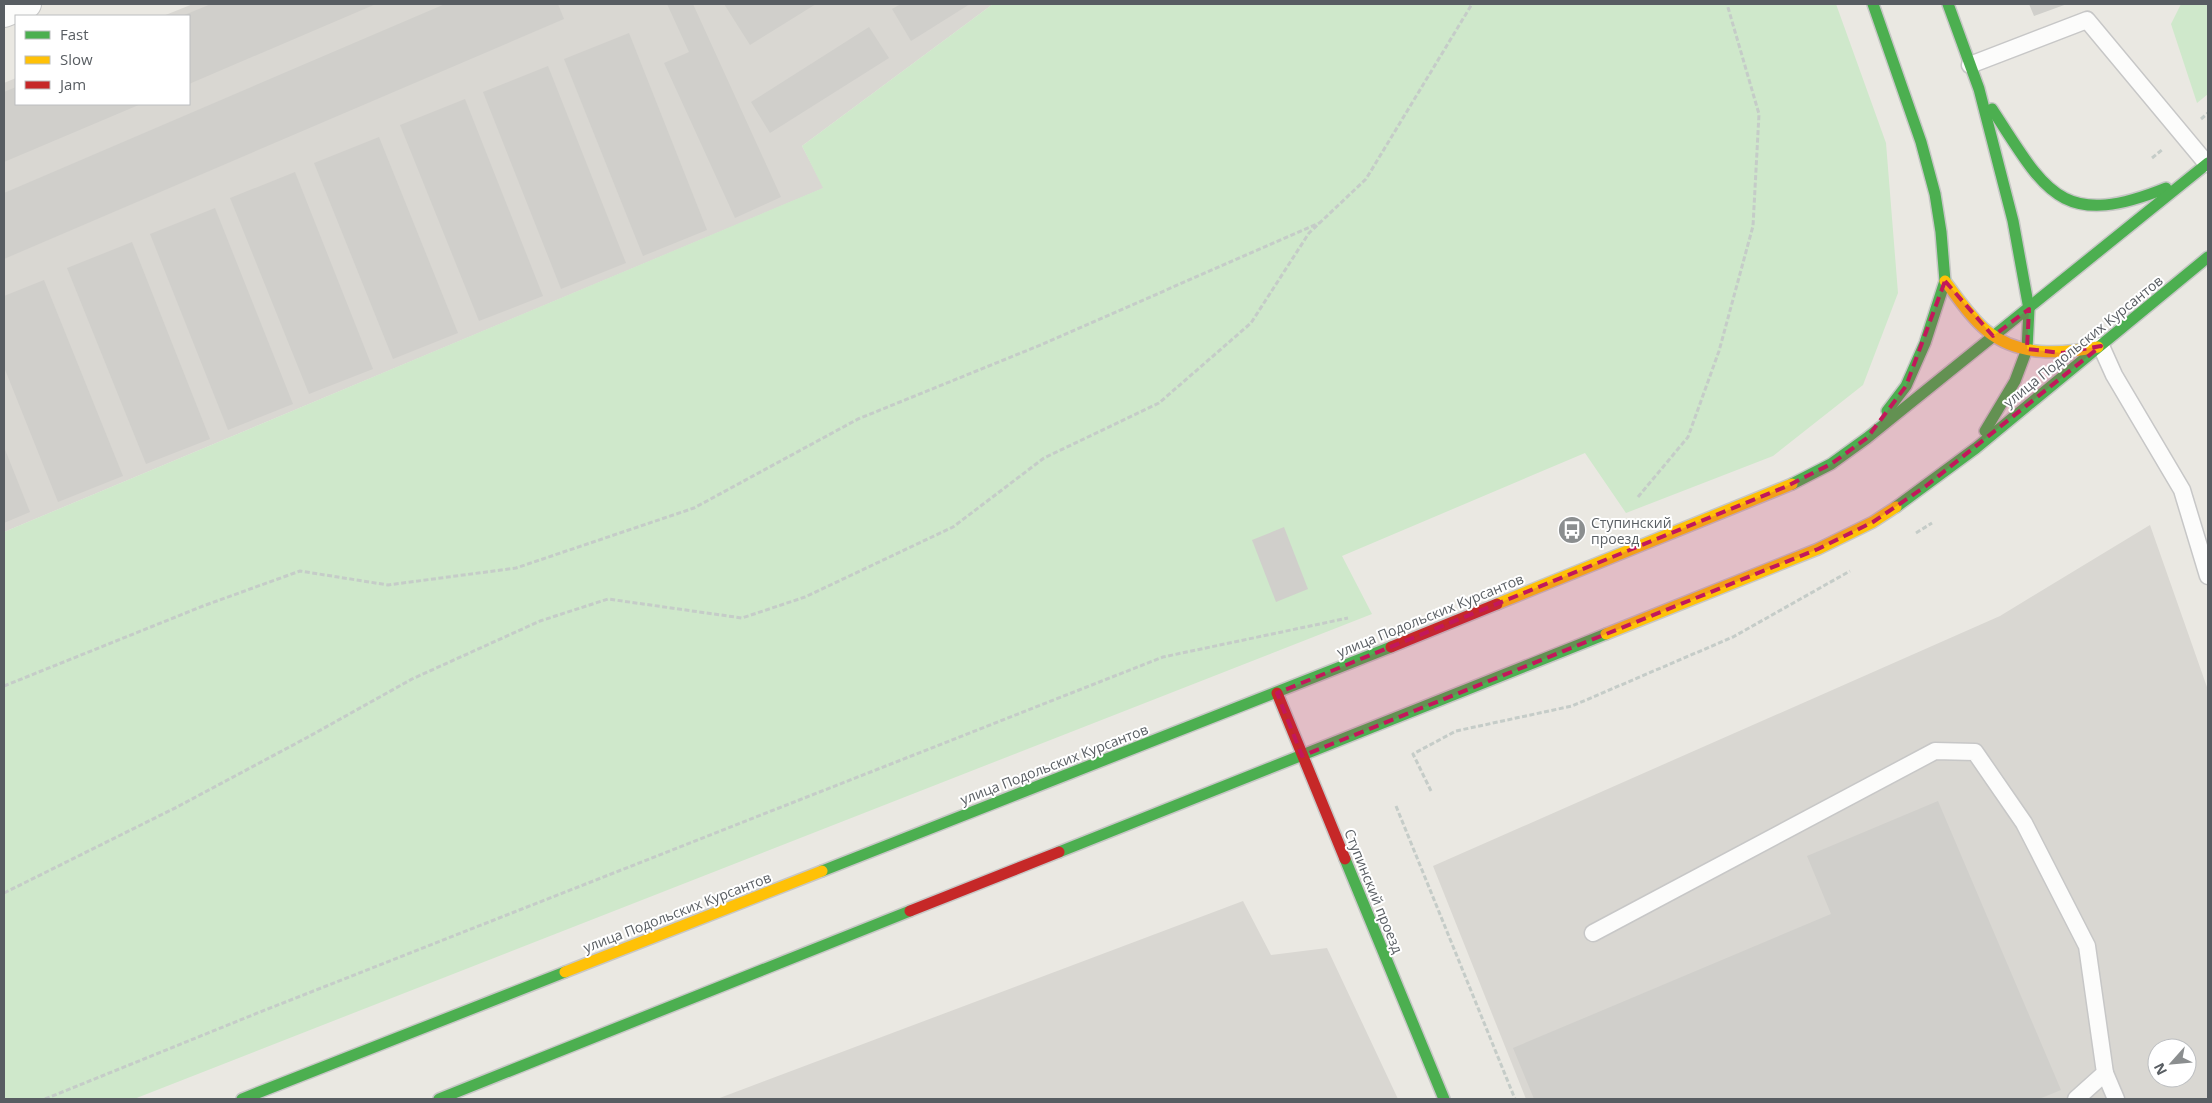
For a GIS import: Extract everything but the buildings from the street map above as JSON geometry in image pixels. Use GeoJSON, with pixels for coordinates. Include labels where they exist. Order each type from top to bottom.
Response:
{"type":"FeatureCollection","features":[{"type":"Feature","properties":{"kind":"main road","name":"улица Подольских Курсантов"},"geometry":{"type":"LineString","coordinates":[[1867,438],[1906,386],[1925,343],[1946,281],[1935,194],[1920,142],[1872,4]]}},
{"type":"Feature","properties":{"kind":"main road","name":"улица Подольских Курсантов"},"geometry":{"type":"LineString","coordinates":[[1948,4],[1979,89],[2013,221],[2029,309],[2027,349],[2015,381],[1976,448]]}},
{"type":"Feature","properties":{"kind":"main road"},"geometry":{"type":"LineString","coordinates":[[1979,89],[2033,172],[2053,192],[2077,204],[2112,206],[2139,200],[2167,188],[2206,165]]}},
{"type":"Feature","properties":{"kind":"main road","name":"улица Подольских Курсантов"},"geometry":{"type":"LineString","coordinates":[[242,1099],[1277,693],[1785,487],[1830,464],[1867,438],[2206,165]]}},
{"type":"Feature","properties":{"kind":"main road","name":"улица Подольских Курсантов"},"geometry":{"type":"LineString","coordinates":[[439,1099],[1818,549],[1874,522],[1926,486],[1976,448],[2208,258]]}},
{"type":"Feature","properties":{"kind":"main road"},"geometry":{"type":"LineString","coordinates":[[1946,281],[1968,312],[1993,336],[2027,349],[2062,353],[2101,346]]}},
{"type":"Feature","properties":{"kind":"main road","name":"Ступинский проезд"},"geometry":{"type":"LineString","coordinates":[[1277,693],[1444,1099]]}},
{"type":"Feature","properties":{"kind":"street"},"geometry":{"type":"LineString","coordinates":[[4,14],[26,4]]}},
{"type":"Feature","properties":{"kind":"lane"},"geometry":{"type":"LineString","coordinates":[[1970,65],[2087,20],[2206,165]]}},
{"type":"Feature","properties":{"kind":"lane"},"geometry":{"type":"LineString","coordinates":[[2101,346],[2114,375],[2182,490],[2208,576]]}},
{"type":"Feature","properties":{"kind":"lane"},"geometry":{"type":"LineString","coordinates":[[1593,933],[1935,751],[1975,752],[2024,823],[2087,946],[2105,1073],[2116,1099]]}},
{"type":"Feature","properties":{"kind":"lane"},"geometry":{"type":"LineString","coordinates":[[2076,1099],[2105,1073]]}},
{"type":"Feature","properties":{"kind":"path"},"geometry":{"type":"LineString","coordinates":[[4,893],[177,807],[412,679],[540,621],[608,599],[742,618],[805,597],[953,527],[1044,458],[1158,403],[1251,323],[1309,233],[1366,179],[1472,4]]}},
{"type":"Feature","properties":{"kind":"path"},"geometry":{"type":"LineString","coordinates":[[1638,497],[1688,437],[1719,351],[1753,226],[1759,114],[1727,4]]}},
{"type":"Feature","properties":{"kind":"path"},"geometry":{"type":"LineString","coordinates":[[4,686],[203,606],[300,571],[388,585],[516,568],[694,508],[858,419],[1043,344],[1321,222]]}},
{"type":"Feature","properties":{"kind":"path"},"geometry":{"type":"LineString","coordinates":[[45,1099],[260,1012],[1163,657],[1348,618]]}},
{"type":"Feature","properties":{"kind":"path"},"geometry":{"type":"LineString","coordinates":[[1413,754],[1431,792]]}},
{"type":"Feature","properties":{"kind":"path"},"geometry":{"type":"LineString","coordinates":[[1396,806],[1514,1099]]}},
{"type":"Feature","properties":{"kind":"highlighted area"},"geometry":{"type":"Polygon","coordinates":[[[1945,281],[1993,336],[2029,309],[2027,349],[2062,353],[2101,346],[1926,486],[1873,522],[1818,549],[1302,756],[1277,693],[1785,487],[1831,464],[1867,438],[1906,386],[1945,281]]]}},
{"type":"Feature","properties":{"kind":"shaded area"},"geometry":{"type":"Polygon","coordinates":[[[193,4],[993,4],[802,146],[824,188],[4,532],[4,83],[15,78],[15,105],[190,105],[190,15],[166,15],[193,4]]]}},
{"type":"Feature","properties":{"kind":"shaded area"},"geometry":{"type":"Polygon","coordinates":[[[2150,525],[2208,690],[2208,1099],[1526,1099],[1433,866],[2000,616],[2150,525]]]}},
{"type":"Feature","properties":{"kind":"shaded area"},"geometry":{"type":"Polygon","coordinates":[[[1243,901],[1271,955],[1327,948],[1398,1099],[717,1099],[1243,901]]]}},
{"type":"Feature","properties":{"kind":"green space"},"geometry":{"type":"Polygon","coordinates":[[[993,4],[1836,4],[1886,143],[1898,293],[1863,385],[1773,456],[1626,513],[1585,453],[1342,556],[1372,614],[134,1099],[4,1099],[4,532],[823,188],[802,146],[993,4]]]}},
{"type":"Feature","properties":{"kind":"green space"},"geometry":{"type":"Polygon","coordinates":[[[2181,4],[2208,4],[2208,94],[2197,103],[2171,24],[2181,4]]]}},
{"type":"Feature","properties":{"kind":"traffic: fast"},"geometry":{"type":"LineString","coordinates":[[1873,4],[1921,142],[1935,194],[1941,232],[1945,281],[1925,343],[1906,386],[1887,411]]}},
{"type":"Feature","properties":{"kind":"traffic: fast"},"geometry":{"type":"LineString","coordinates":[[1948,4],[1979,89],[2013,221],[2029,309],[2027,349],[2015,381],[1985,431]]}},
{"type":"Feature","properties":{"kind":"traffic: fast"},"geometry":{"type":"LineString","coordinates":[[1992,109],[2027,162],[2042,181],[2059,195],[2078,203],[2102,205],[2130,200],[2166,188]]}},
{"type":"Feature","properties":{"kind":"traffic: fast"},"geometry":{"type":"LineString","coordinates":[[1792,484],[1831,464],[1867,438],[2208,163]]}},
{"type":"Feature","properties":{"kind":"traffic: fast"},"geometry":{"type":"LineString","coordinates":[[1896,507],[1976,448],[2208,257]]}},
{"type":"Feature","properties":{"kind":"traffic: fast"},"geometry":{"type":"LineString","coordinates":[[1059,852],[1606,634]]}},
{"type":"Feature","properties":{"kind":"traffic: fast"},"geometry":{"type":"LineString","coordinates":[[822,871],[1391,647]]}},
{"type":"Feature","properties":{"kind":"traffic: fast"},"geometry":{"type":"LineString","coordinates":[[1345,859],[1444,1099]]}},
{"type":"Feature","properties":{"kind":"traffic: fast"},"geometry":{"type":"LineString","coordinates":[[439,1099],[910,911]]}},
{"type":"Feature","properties":{"kind":"traffic: fast"},"geometry":{"type":"LineString","coordinates":[[242,1099],[565,972]]}},
{"type":"Feature","properties":{"kind":"traffic: slow"},"geometry":{"type":"LineString","coordinates":[[1945,281],[1975,320],[1999,339],[2026,349],[2041,351],[2070,351],[2098,347]]}},
{"type":"Feature","properties":{"kind":"traffic: slow"},"geometry":{"type":"LineString","coordinates":[[1497,604],[1792,484]]}},
{"type":"Feature","properties":{"kind":"traffic: slow"},"geometry":{"type":"LineString","coordinates":[[1606,634],[1818,549],[1873,522],[1896,507]]}},
{"type":"Feature","properties":{"kind":"traffic: slow"},"geometry":{"type":"LineString","coordinates":[[565,972],[822,871]]}},
{"type":"Feature","properties":{"kind":"traffic: jam"},"geometry":{"type":"LineString","coordinates":[[1391,647],[1497,604]]}},
{"type":"Feature","properties":{"kind":"traffic: jam"},"geometry":{"type":"LineString","coordinates":[[1277,693],[1345,859]]}},
{"type":"Feature","properties":{"kind":"traffic: jam"},"geometry":{"type":"LineString","coordinates":[[910,911],[1059,852]]}},
{"type":"Feature","properties":{"kind":"place","name":"Ступинский проезд"},"geometry":{"type":"Point","coordinates":[1572,530]}}]}
